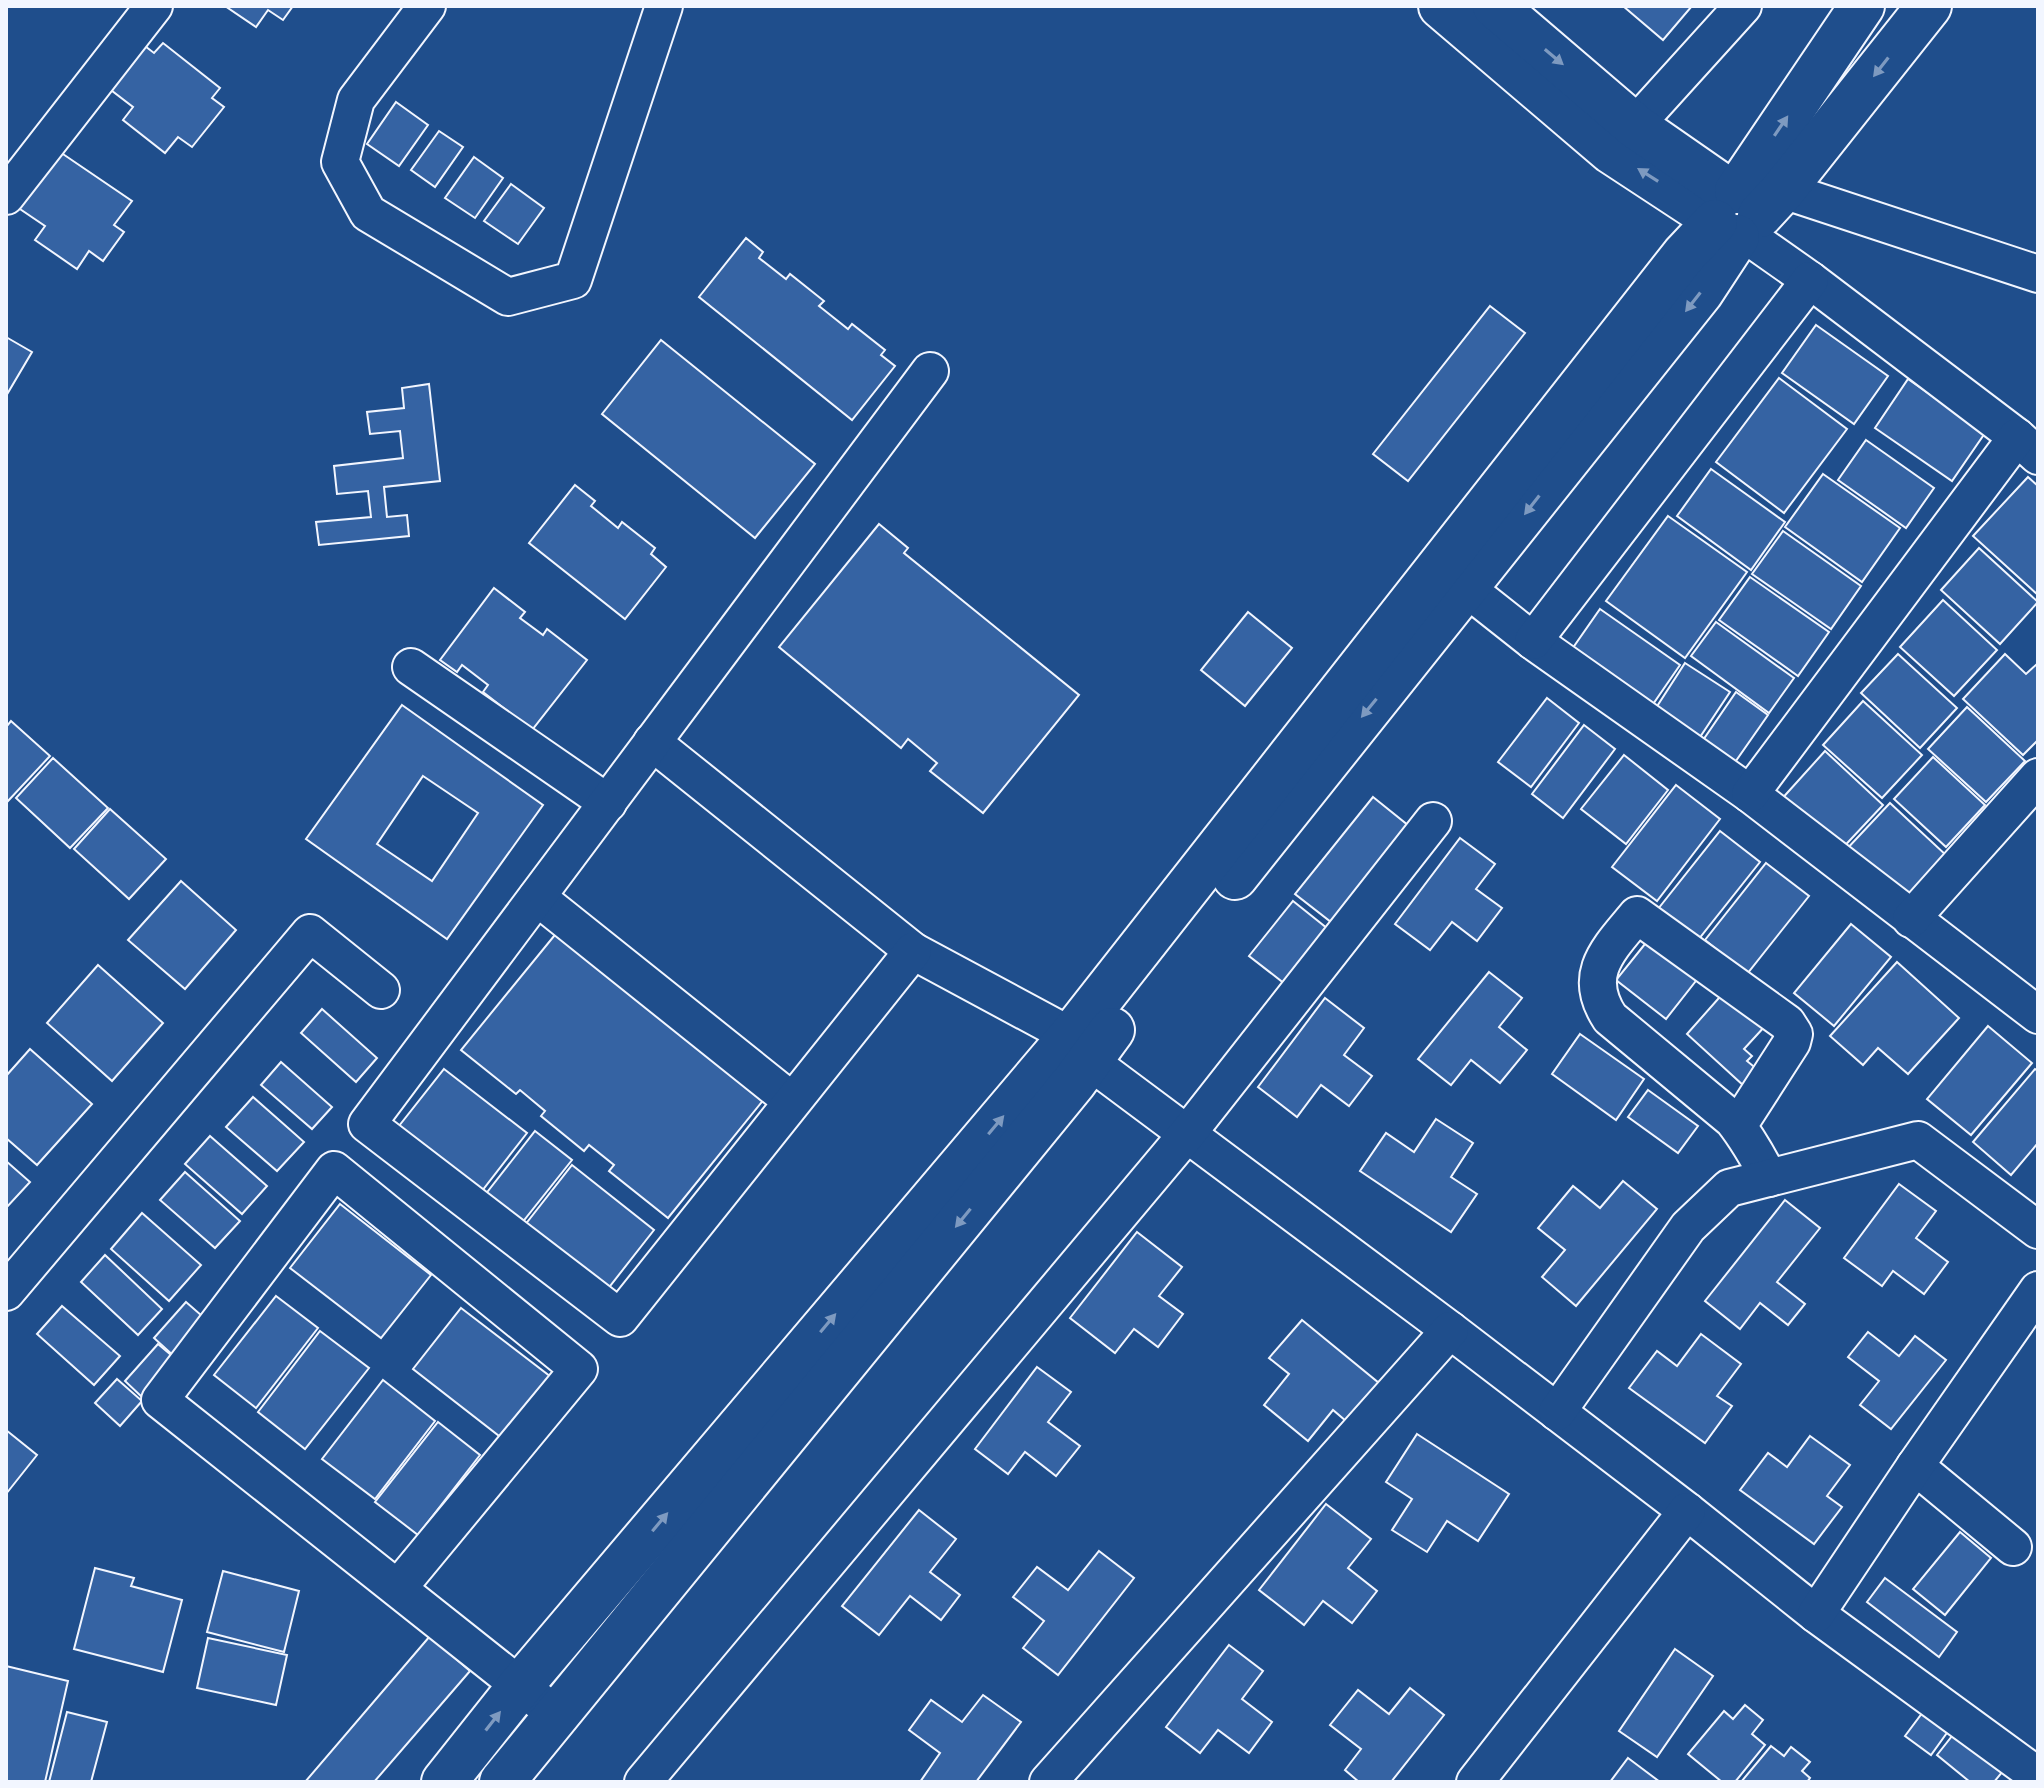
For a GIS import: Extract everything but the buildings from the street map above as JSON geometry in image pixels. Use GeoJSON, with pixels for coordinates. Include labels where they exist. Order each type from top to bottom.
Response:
{"type":"FeatureCollection","features":[{"type":"Feature","properties":{"kind":"main road"},"geometry":{"type":"LineString","coordinates":[[1441,6],[1623,138],[1740,213]]}},
{"type":"Feature","properties":{"kind":"main road"},"geometry":{"type":"LineString","coordinates":[[1495,6],[1623,138]]}},
{"type":"Feature","properties":{"kind":"main road"},"geometry":{"type":"LineString","coordinates":[[502,1782],[558,1716],[1078,1059],[1466,588],[1701,292],[1740,213],[1862,6]]}},
{"type":"Feature","properties":{"kind":"main road"},"geometry":{"type":"LineString","coordinates":[[444,1782],[521,1685],[1078,1059],[1684,255],[1740,213],[1929,6]]}},
{"type":"Feature","properties":{"kind":"street"},"geometry":{"type":"LineString","coordinates":[[6,196],[154,6]]}},
{"type":"Feature","properties":{"kind":"street"},"geometry":{"type":"LineString","coordinates":[[427,6],[356,100],[340,162],[368,213],[508,297],[573,280],[664,6]]}},
{"type":"Feature","properties":{"kind":"street"},"geometry":{"type":"LineString","coordinates":[[1623,138],[1743,6]]}},
{"type":"Feature","properties":{"kind":"street"},"geometry":{"type":"LineString","coordinates":[[1740,213],[2038,274]]}},
{"type":"Feature","properties":{"kind":"street"},"geometry":{"type":"LineString","coordinates":[[1740,213],[1810,280],[2028,446],[1750,794]]}},
{"type":"Feature","properties":{"kind":"street"},"geometry":{"type":"LineString","coordinates":[[1533,641],[1810,280]]}},
{"type":"Feature","properties":{"kind":"street"},"geometry":{"type":"LineString","coordinates":[[913,951],[620,1318],[367,1124],[930,371]]}},
{"type":"Feature","properties":{"kind":"street"},"geometry":{"type":"LineString","coordinates":[[1466,588],[1533,641],[1750,794],[2038,1015]]}},
{"type":"Feature","properties":{"kind":"street"},"geometry":{"type":"LineString","coordinates":[[411,667],[608,803]]}},
{"type":"Feature","properties":{"kind":"street"},"geometry":{"type":"LineString","coordinates":[[652,742],[913,951],[1187,1134],[1450,1330],[1816,1614],[2031,1771]]}},
{"type":"Feature","properties":{"kind":"street"},"geometry":{"type":"LineString","coordinates":[[1911,919],[2038,777]]}},
{"type":"Feature","properties":{"kind":"street"},"geometry":{"type":"LineString","coordinates":[[643,1782],[1187,1134],[1433,821]]}},
{"type":"Feature","properties":{"kind":"street"},"geometry":{"type":"LineString","coordinates":[[537,897],[792,1101]]}},
{"type":"Feature","properties":{"kind":"street"},"geometry":{"type":"LineString","coordinates":[[1738,1126],[1792,1042],[1794,1034],[1787,1023],[1637,915],[1603,958],[1597,981],[1600,1003],[1610,1018],[1738,1126],[1748,1138],[1769,1178]]}},
{"type":"Feature","properties":{"kind":"street"},"geometry":{"type":"LineString","coordinates":[[6,1292],[310,933],[381,990]]}},
{"type":"Feature","properties":{"kind":"street"},"geometry":{"type":"LineString","coordinates":[[1557,1412],[1688,1227],[1729,1188],[1918,1140],[2038,1230]]}},
{"type":"Feature","properties":{"kind":"street"},"geometry":{"type":"LineString","coordinates":[[398,1588],[579,1369],[334,1170],[160,1400],[558,1716]]}},
{"type":"Feature","properties":{"kind":"street"},"geometry":{"type":"LineString","coordinates":[[1816,1614],[2038,1290]]}},
{"type":"Feature","properties":{"kind":"street"},"geometry":{"type":"LineString","coordinates":[[1048,1782],[1450,1330]]}},
{"type":"Feature","properties":{"kind":"street"},"geometry":{"type":"LineString","coordinates":[[1915,1466],[2013,1547]]}},
{"type":"Feature","properties":{"kind":"street"},"geometry":{"type":"LineString","coordinates":[[1475,1782],[1687,1511]]}}]}
